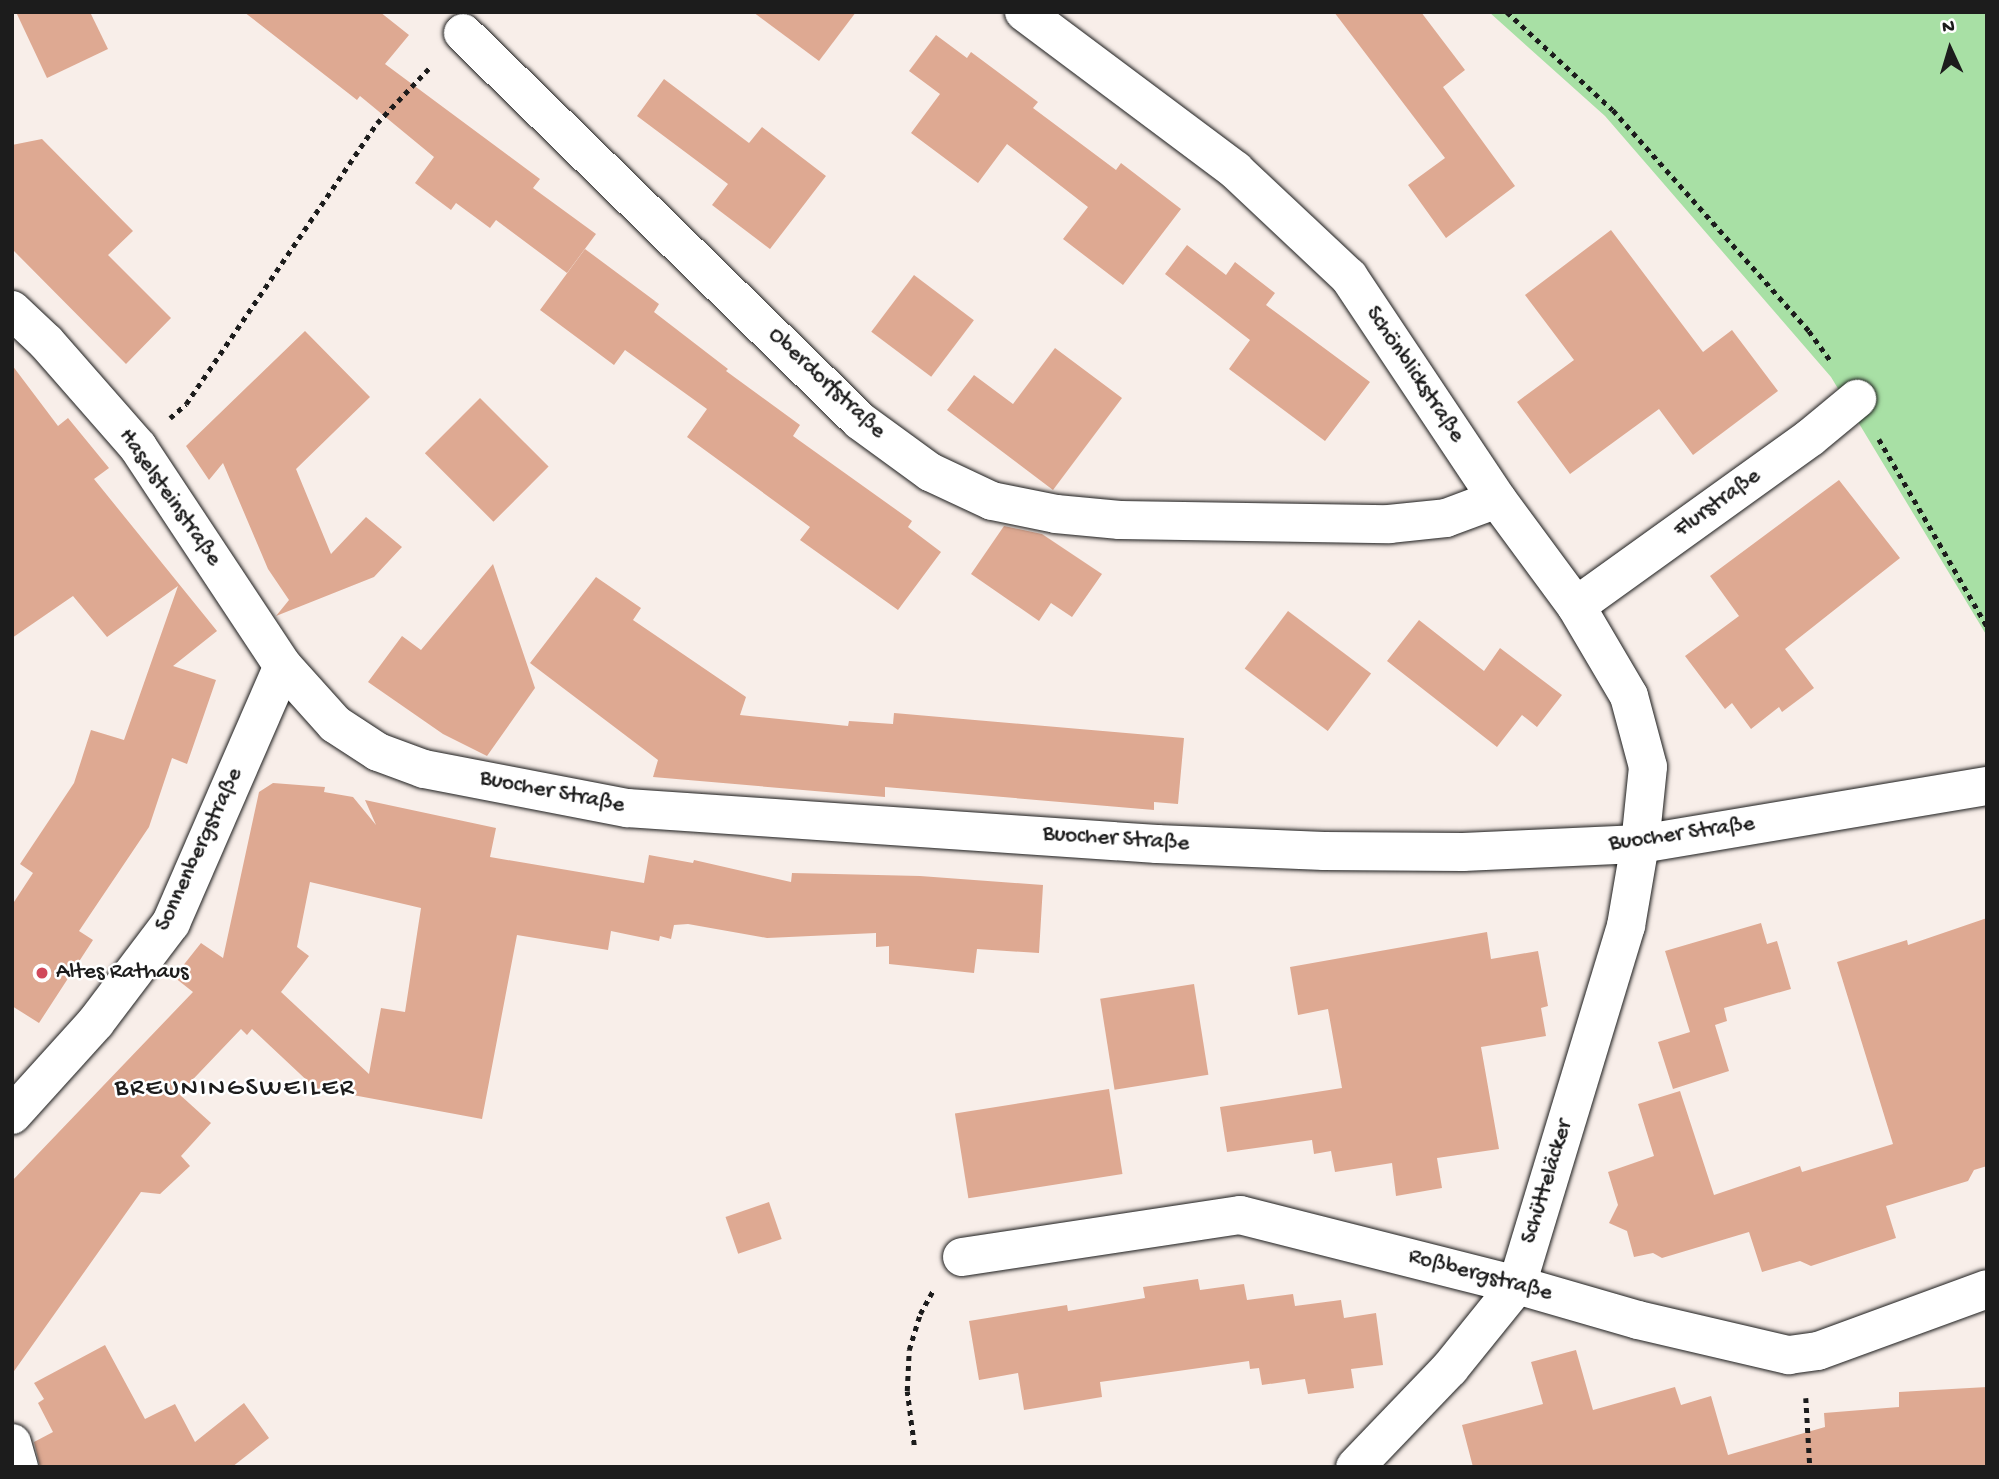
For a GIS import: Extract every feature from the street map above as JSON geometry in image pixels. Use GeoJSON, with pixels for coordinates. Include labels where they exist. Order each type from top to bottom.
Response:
{"type":"FeatureCollection","features":[{"type":"Feature","properties":{"kind":"street","name":"Schönblickstraße"},"geometry":{"type":"LineString","coordinates":[[1024,12],[1235,170],[1349,277],[1497,499],[1576,606],[1629,696],[1648,768],[1640,844]]}},
{"type":"Feature","properties":{"kind":"street","name":"Oberdorfstraße"},"geometry":{"type":"LineString","coordinates":[[463,33],[860,421],[930,472],[992,501],[1055,513],[1120,520],[1389,524],[1446,518],[1497,499]]}},
{"type":"Feature","properties":{"kind":"street","name":"Haselsteinstraße"},"geometry":{"type":"LineString","coordinates":[[12,310],[46,342],[138,447],[283,666]]}},
{"type":"Feature","properties":{"kind":"street","name":"Flurstraße"},"geometry":{"type":"LineString","coordinates":[[1576,606],[1811,437],[1857,399]]}},
{"type":"Feature","properties":{"kind":"street","name":"Buocher Straße"},"geometry":{"type":"LineString","coordinates":[[283,666],[335,724],[378,752],[424,769],[627,808],[1157,844],[1324,851],[1464,852],[1640,844],[1987,786]]}},
{"type":"Feature","properties":{"kind":"street","name":"Sonnenbergstraße"},"geometry":{"type":"LineString","coordinates":[[12,1115],[96,1022],[171,923],[283,666]]}},
{"type":"Feature","properties":{"kind":"street","name":"Schütteläcker"},"geometry":{"type":"LineString","coordinates":[[1355,1467],[1450,1368],[1517,1285],[1626,926],[1640,844]]}},
{"type":"Feature","properties":{"kind":"street","name":"Roßbergstraße"},"geometry":{"type":"LineString","coordinates":[[962,1257],[1240,1215],[1517,1285],[1638,1320],[1789,1355],[1818,1351],[1987,1289]]}},
{"type":"Feature","properties":{"kind":"street"},"geometry":{"type":"LineString","coordinates":[[12,1443],[19,1467]]}},
{"type":"Feature","properties":{"kind":"path"},"geometry":{"type":"LineString","coordinates":[[1507,12],[1613,110],[1809,331],[1857,399],[1987,626]]}},
{"type":"Feature","properties":{"kind":"path"},"geometry":{"type":"LineString","coordinates":[[186,404],[377,123],[463,33]]}},
{"type":"Feature","properties":{"kind":"path"},"geometry":{"type":"LineString","coordinates":[[914,1445],[907,1391],[909,1350],[920,1314],[936,1285],[962,1257]]}},
{"type":"Feature","properties":{"kind":"path"},"geometry":{"type":"LineString","coordinates":[[1803,1353],[1810,1467]]}},
{"type":"Feature","properties":{"kind":"green space"},"geometry":{"type":"Polygon","coordinates":[[[1489,12],[1987,12],[1987,636],[1831,377],[1605,116],[1489,12]]]}},
{"type":"Feature","properties":{"kind":"building"},"geometry":{"type":"Polygon","coordinates":[[[16,12],[90,12],[108,49],[47,78],[16,12]]]}},
{"type":"Feature","properties":{"kind":"building"},"geometry":{"type":"Polygon","coordinates":[[[244,12],[380,12],[409,35],[385,64],[540,179],[533,188],[596,234],[567,273],[496,220],[490,228],[456,203],[451,210],[415,183],[434,157],[360,96],[357,100],[244,12]]]}},
{"type":"Feature","properties":{"kind":"building"},"geometry":{"type":"Polygon","coordinates":[[[753,12],[856,12],[819,61],[753,12]]]}},
{"type":"Feature","properties":{"kind":"building"},"geometry":{"type":"Polygon","coordinates":[[[1334,12],[1421,12],[1465,70],[1443,87],[1515,186],[1446,238],[1408,185],[1445,158],[1334,12]]]}},
{"type":"Feature","properties":{"kind":"building"},"geometry":{"type":"Polygon","coordinates":[[[936,35],[967,58],[971,52],[1038,102],[1033,108],[1116,170],[1121,163],[1181,209],[1123,285],[1063,239],[1088,207],[1007,144],[978,183],[911,133],[940,94],[909,71],[936,35]]]}},
{"type":"Feature","properties":{"kind":"building"},"geometry":{"type":"Polygon","coordinates":[[[664,79],[749,143],[762,127],[826,176],[770,249],[712,205],[728,184],[637,116],[664,79]]]}},
{"type":"Feature","properties":{"kind":"building"},"geometry":{"type":"Polygon","coordinates":[[[42,139],[133,231],[108,255],[171,318],[126,364],[12,249],[12,145],[42,139]]]}},
{"type":"Feature","properties":{"kind":"building"},"geometry":{"type":"Polygon","coordinates":[[[1611,230],[1703,352],[1732,330],[1778,391],[1693,455],[1659,409],[1570,474],[1517,402],[1574,360],[1525,295],[1611,230]]]}},
{"type":"Feature","properties":{"kind":"building"},"geometry":{"type":"Polygon","coordinates":[[[1187,245],[1226,275],[1235,262],[1275,293],[1266,305],[1370,382],[1325,441],[1229,369],[1250,340],[1165,274],[1187,245]]]}},
{"type":"Feature","properties":{"kind":"building"},"geometry":{"type":"Polygon","coordinates":[[[585,249],[659,304],[654,312],[728,369],[726,371],[800,425],[793,436],[912,521],[908,527],[941,552],[898,610],[800,540],[810,527],[687,437],[707,409],[625,350],[614,365],[540,310],[585,249]]]}},
{"type":"Feature","properties":{"kind":"building"},"geometry":{"type":"Polygon","coordinates":[[[914,275],[974,320],[931,377],[871,332],[914,275]]]}},
{"type":"Feature","properties":{"kind":"building"},"geometry":{"type":"Polygon","coordinates":[[[305,331],[370,397],[296,469],[331,554],[366,517],[402,547],[374,577],[276,616],[289,600],[268,569],[223,463],[209,480],[186,446],[305,331]]]}},
{"type":"Feature","properties":{"kind":"building"},"geometry":{"type":"Polygon","coordinates":[[[1055,348],[1122,398],[1053,490],[947,410],[974,375],[1013,404],[1055,348]]]}},
{"type":"Feature","properties":{"kind":"building"},"geometry":{"type":"Polygon","coordinates":[[[12,365],[58,426],[68,418],[109,468],[94,479],[217,631],[173,666],[216,680],[187,764],[172,758],[149,827],[79,931],[93,940],[39,1023],[12,1006],[12,905],[33,873],[20,864],[74,783],[91,730],[124,740],[178,586],[107,637],[73,596],[12,638],[12,365]]]}},
{"type":"Feature","properties":{"kind":"building"},"geometry":{"type":"Polygon","coordinates":[[[480,398],[549,467],[493,522],[425,453],[480,398]]]}},
{"type":"Feature","properties":{"kind":"building"},"geometry":{"type":"Polygon","coordinates":[[[1839,480],[1900,558],[1785,649],[1814,688],[1782,712],[1779,707],[1751,729],[1732,703],[1725,709],[1685,656],[1739,616],[1710,576],[1839,480]]]}},
{"type":"Feature","properties":{"kind":"building"},"geometry":{"type":"Polygon","coordinates":[[[1004,526],[1042,534],[1102,574],[1072,617],[1051,603],[1039,621],[971,574],[1004,526]]]}},
{"type":"Feature","properties":{"kind":"building"},"geometry":{"type":"Polygon","coordinates":[[[493,564],[535,688],[487,756],[443,734],[368,682],[402,636],[421,650],[493,564]]]}},
{"type":"Feature","properties":{"kind":"building"},"geometry":{"type":"Polygon","coordinates":[[[596,577],[641,608],[633,620],[746,697],[740,715],[848,726],[849,721],[893,724],[894,713],[1184,738],[1178,804],[1154,802],[1154,810],[885,787],[885,797],[653,777],[658,760],[530,663],[596,577]]]}},
{"type":"Feature","properties":{"kind":"building"},"geometry":{"type":"Polygon","coordinates":[[[1288,611],[1371,674],[1328,731],[1245,669],[1288,611]]]}},
{"type":"Feature","properties":{"kind":"building"},"geometry":{"type":"Polygon","coordinates":[[[1419,620],[1484,671],[1500,648],[1562,695],[1537,727],[1522,715],[1497,747],[1387,661],[1419,620]]]}},
{"type":"Feature","properties":{"kind":"building"},"geometry":{"type":"Polygon","coordinates":[[[273,783],[325,787],[324,792],[353,797],[376,825],[365,800],[496,828],[490,857],[644,883],[649,855],[693,863],[694,860],[791,882],[792,873],[920,876],[1043,885],[1039,953],[977,949],[974,973],[889,964],[889,946],[876,947],[876,933],[767,938],[688,924],[674,925],[671,939],[660,936],[659,941],[611,931],[608,950],[517,935],[482,1119],[315,1088],[252,1029],[247,1035],[241,1029],[179,1094],[211,1123],[181,1156],[190,1166],[160,1194],[141,1192],[12,1374],[12,1181],[193,992],[174,977],[201,943],[223,958],[259,792],[273,783]],[[310,882],[297,947],[309,956],[281,992],[369,1074],[381,1008],[405,1012],[421,908],[310,882]]]}},
{"type":"Feature","properties":{"kind":"building"},"geometry":{"type":"Polygon","coordinates":[[[1987,918],[1987,1166],[1974,1170],[1968,1181],[1886,1206],[1896,1238],[1811,1266],[1800,1261],[1762,1272],[1749,1232],[1662,1258],[1653,1253],[1634,1257],[1627,1231],[1609,1223],[1618,1205],[1608,1172],[1654,1156],[1638,1104],[1680,1091],[1714,1195],[1800,1166],[1802,1172],[1893,1144],[1837,962],[1907,940],[1908,945],[1987,918]]]}},
{"type":"Feature","properties":{"kind":"building"},"geometry":{"type":"Polygon","coordinates":[[[1761,923],[1767,944],[1777,941],[1791,989],[1724,1008],[1727,1021],[1715,1025],[1729,1071],[1673,1089],[1658,1042],[1690,1032],[1665,951],[1761,923]]]}},
{"type":"Feature","properties":{"kind":"building"},"geometry":{"type":"Polygon","coordinates":[[[1487,932],[1491,959],[1538,951],[1548,1006],[1541,1008],[1546,1036],[1481,1047],[1499,1149],[1437,1158],[1442,1188],[1396,1196],[1392,1163],[1335,1172],[1331,1151],[1314,1154],[1312,1140],[1227,1152],[1220,1107],[1342,1088],[1328,1009],[1298,1015],[1290,967],[1487,932]]]}},
{"type":"Feature","properties":{"kind":"building"},"geometry":{"type":"Polygon","coordinates":[[[1194,984],[1208,1075],[1115,1090],[1100,999],[1194,984]]]}},
{"type":"Feature","properties":{"kind":"building"},"geometry":{"type":"Polygon","coordinates":[[[1109,1089],[1122,1174],[968,1198],[955,1113],[1109,1089]]]}},
{"type":"Feature","properties":{"kind":"building"},"geometry":{"type":"Polygon","coordinates":[[[769,1202],[782,1239],[738,1254],[726,1217],[769,1202]]]}},
{"type":"Feature","properties":{"kind":"building"},"geometry":{"type":"Polygon","coordinates":[[[1198,1279],[1200,1290],[1244,1284],[1247,1300],[1293,1294],[1295,1306],[1341,1300],[1344,1318],[1376,1313],[1383,1365],[1351,1369],[1354,1388],[1308,1394],[1305,1379],[1262,1385],[1259,1368],[1250,1369],[1249,1361],[1100,1382],[1102,1397],[1024,1410],[1018,1373],[979,1380],[969,1321],[1067,1305],[1068,1311],[1145,1298],[1143,1287],[1198,1279]]]}},
{"type":"Feature","properties":{"kind":"building"},"geometry":{"type":"Polygon","coordinates":[[[105,1345],[145,1419],[175,1404],[195,1442],[244,1403],[269,1438],[232,1467],[40,1467],[34,1442],[53,1432],[38,1403],[44,1399],[34,1383],[105,1345]]]}},
{"type":"Feature","properties":{"kind":"building"},"geometry":{"type":"Polygon","coordinates":[[[1576,1350],[1593,1410],[1675,1387],[1681,1405],[1711,1396],[1728,1455],[1825,1427],[1824,1413],[1899,1407],[1899,1392],[1987,1387],[1987,1467],[1473,1467],[1462,1425],[1543,1404],[1531,1362],[1576,1350]]]}},
{"type":"Feature","properties":{"kind":"place","name":"Altes Rathaus"},"geometry":{"type":"Point","coordinates":[42,973]}},
{"type":"Feature","properties":{"kind":"district","name":"BREUNINGSWEILER"},"geometry":{"type":"Point","coordinates":[235,1090]}}]}
